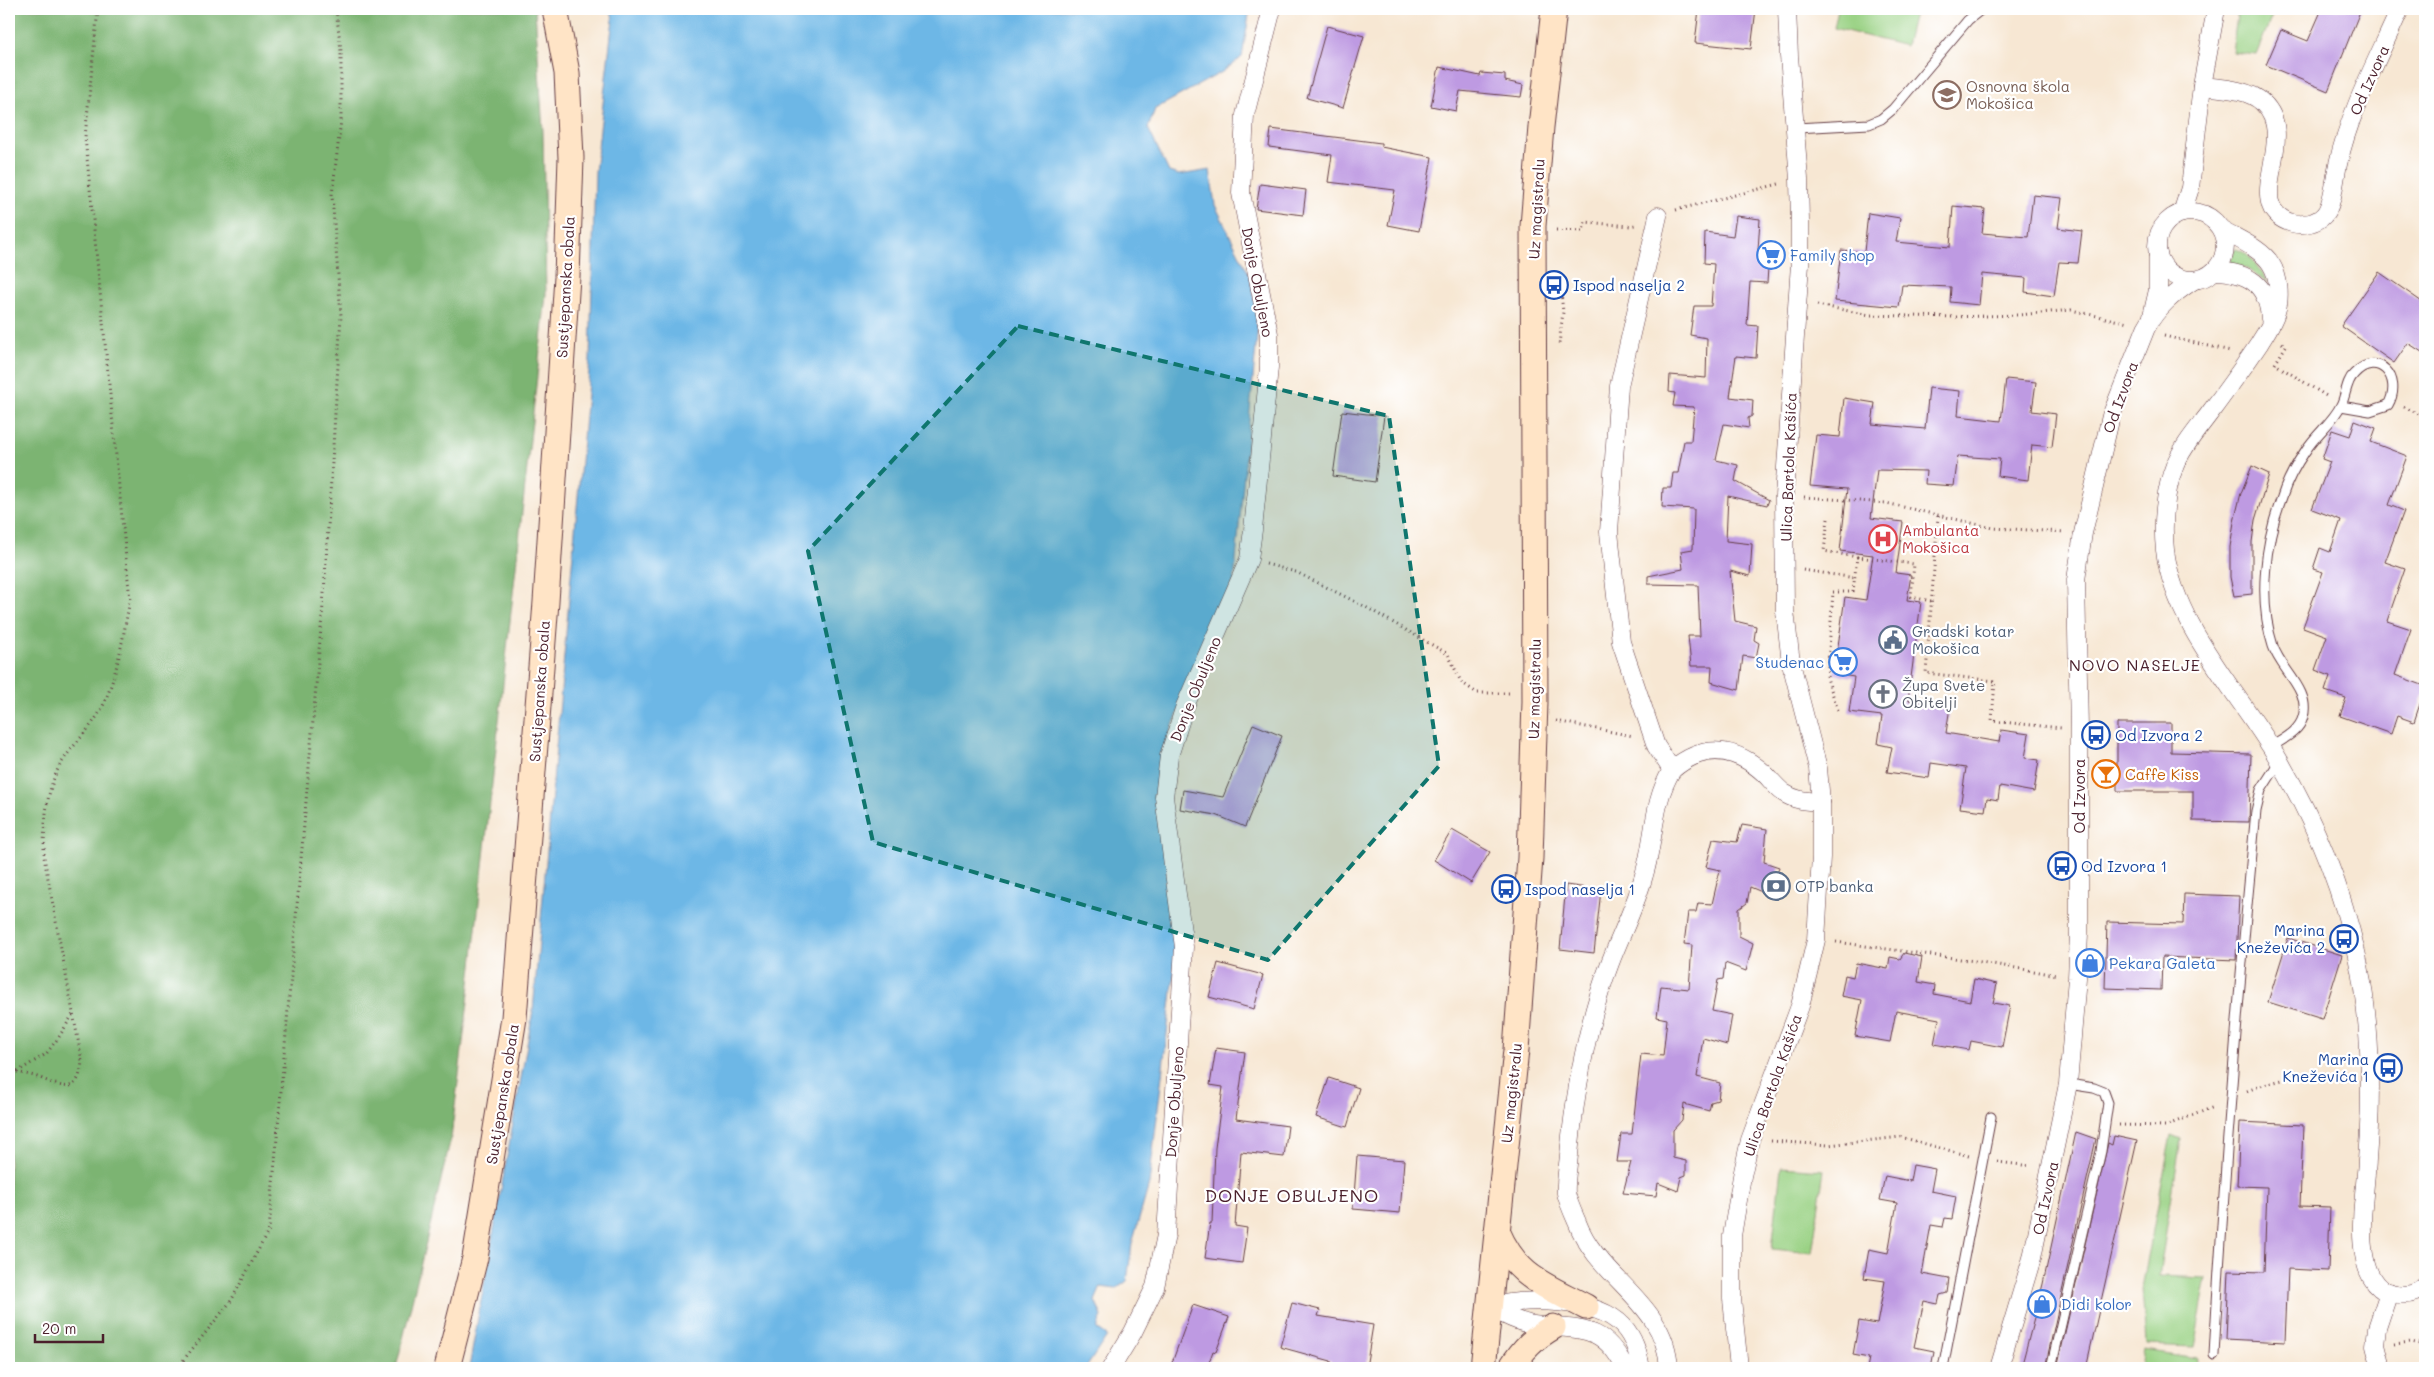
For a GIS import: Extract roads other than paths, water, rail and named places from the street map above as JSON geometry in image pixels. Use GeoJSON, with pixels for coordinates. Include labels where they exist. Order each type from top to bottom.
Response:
{"type":"FeatureCollection","features":[{"type":"Feature","properties":{"kind":"main road","name":"Sustjepanska obala"},"geometry":{"type":"LineString","coordinates":[[447,1368],[475,1258],[514,1018],[546,592],[567,277],[570,149],[567,73],[555,9]]}},
{"type":"Feature","properties":{"kind":"main road","name":"Uz magistralu"},"geometry":{"type":"LineString","coordinates":[[1484,1368],[1516,1050],[1530,858],[1535,702],[1534,226],[1544,100],[1554,9]]}},
{"type":"Feature","properties":{"kind":"main road"},"geometry":{"type":"LineString","coordinates":[[1497,1231],[1506,1250],[1526,1275],[1586,1306]]}},
{"type":"Feature","properties":{"kind":"main road"},"geometry":{"type":"LineString","coordinates":[[1511,1368],[1534,1338],[1553,1327]]}},
{"type":"Feature","properties":{"kind":"street","name":"Donje Obuljeno"},"geometry":{"type":"LineString","coordinates":[[1111,1368],[1133,1332],[1155,1287],[1166,1235],[1184,947],[1164,796],[1168,756],[1185,706],[1249,559],[1269,367],[1269,334],[1241,193],[1245,115],[1272,9]]}},
{"type":"Feature","properties":{"kind":"street","name":"Ulica Bartola Kašića"},"geometry":{"type":"LineString","coordinates":[[1739,1368],[1732,1299],[1732,1236],[1750,1140],[1800,1006],[1816,940],[1821,857],[1821,802],[1818,768],[1791,663],[1785,610],[1784,496],[1800,264],[1799,179],[1787,9]]}},
{"type":"Feature","properties":{"kind":"street"},"geometry":{"type":"LineString","coordinates":[[2182,213],[2193,170],[2202,86],[2216,9]]}},
{"type":"Feature","properties":{"kind":"street","name":"Od Izvora"},"geometry":{"type":"LineString","coordinates":[[2202,86],[2237,90],[2263,102],[2276,120],[2276,150],[2268,200],[2276,214],[2293,223],[2308,224],[2324,215],[2332,196],[2345,135],[2400,9]]}},
{"type":"Feature","properties":{"kind":"street"},"geometry":{"type":"LineString","coordinates":[[2193,170],[2203,206],[2218,224],[2225,240],[2225,251],[2222,262],[2215,271],[2205,277],[2194,280],[2174,276],[2167,269],[2158,252],[2160,232],[2173,217],[2182,213],[2204,214],[2218,224],[2258,251],[2270,263],[2277,282],[2278,299],[2271,324],[2239,374],[2186,444],[2175,466],[2167,493],[2164,525],[2165,551],[2182,613],[2294,786],[2326,857],[2357,957],[2366,1017],[2370,1073],[2368,1150],[2362,1209],[2363,1249],[2372,1278],[2380,1289],[2404,1295],[2417,1293],[2425,1286]]}},
{"type":"Feature","properties":{"kind":"street"},"geometry":{"type":"LineString","coordinates":[[1658,216],[1619,386],[1609,532],[1621,642],[1656,746],[1672,770]]}},
{"type":"Feature","properties":{"kind":"street","name":"Od Izvora"},"geometry":{"type":"LineString","coordinates":[[1999,1368],[2032,1258],[2068,1084],[2077,978],[2079,730],[2076,580],[2083,533],[2111,416],[2152,316],[2158,290],[2158,252]]}},
{"type":"Feature","properties":{"kind":"street"},"geometry":{"type":"LineString","coordinates":[[2215,271],[2241,275],[2261,288],[2270,308],[2271,324]]}},
{"type":"Feature","properties":{"kind":"street","name":"Od Izvora"},"geometry":{"type":"LineString","coordinates":[[2152,316],[2178,290],[2194,280]]}},
{"type":"Feature","properties":{"kind":"street"},"geometry":{"type":"LineString","coordinates":[[1669,1368],[1669,1355],[1662,1333],[1641,1303],[1593,1253],[1578,1224],[1566,1193],[1571,1135],[1584,1053],[1609,966],[1644,876],[1652,844],[1656,807],[1663,785],[1672,770],[1684,760],[1697,754],[1712,751],[1732,753],[1748,760],[1782,792],[1797,800],[1821,802]]}},
{"type":"Feature","properties":{"kind":"street"},"geometry":{"type":"LineString","coordinates":[[2381,1368],[2375,1345],[2377,1328],[2389,1292]]}},
{"type":"Feature","properties":{"kind":"street"},"geometry":{"type":"LineString","coordinates":[[1490,1307],[1522,1301],[1586,1306],[1602,1311],[1623,1326],[1637,1348],[1642,1368]]}},
{"type":"Feature","properties":{"kind":"street"},"geometry":{"type":"LineString","coordinates":[[1490,1307],[1516,1321],[1591,1331],[1608,1342],[1625,1368]]}},
{"type":"Feature","properties":{"kind":"lane"},"geometry":{"type":"LineString","coordinates":[[1796,128],[1869,124],[1881,119],[1893,109],[1968,20],[1982,9]]}},
{"type":"Feature","properties":{"kind":"lane"},"geometry":{"type":"LineString","coordinates":[[2214,1355],[2224,1164],[2256,811],[2261,790],[2275,754],[2293,733],[2304,716],[2302,693],[2284,668],[2273,647],[2266,618],[2265,588],[2271,539],[2282,496],[2306,450],[2341,406],[2352,375],[2363,366],[2378,364],[2389,372],[2394,383],[2394,396],[2388,405],[2370,411],[2341,406]]}},
{"type":"Feature","properties":{"kind":"lane"},"geometry":{"type":"LineString","coordinates":[[2051,1368],[2101,1151],[2108,1103],[2104,1092],[2094,1088],[2068,1084]]}},
{"type":"Feature","properties":{"kind":"lane"},"geometry":{"type":"LineString","coordinates":[[1943,1368],[1991,1117]]}},
{"type":"Feature","properties":{"kind":"water"},"geometry":{"type":"Polygon","coordinates":[[[610,9],[1250,9],[1242,57],[1222,72],[1155,109],[1148,128],[1169,172],[1179,175],[1210,170],[1215,205],[1251,278],[1258,325],[1234,581],[1161,753],[1177,950],[1149,1184],[1132,1244],[1127,1281],[1116,1289],[1101,1287],[1095,1301],[1102,1316],[1097,1329],[1107,1336],[1086,1368],[469,1368],[533,1011],[590,359],[595,172],[613,18],[610,9]]]}},
{"type":"Feature","properties":{"kind":"place","name":"Osnovna škola Mokošica"},"geometry":{"type":"Point","coordinates":[1947,95]}},
{"type":"Feature","properties":{"kind":"place","name":"Family shop"},"geometry":{"type":"Point","coordinates":[1771,255]}},
{"type":"Feature","properties":{"kind":"place","name":"Ispod naselja 2"},"geometry":{"type":"Point","coordinates":[1554,285]}},
{"type":"Feature","properties":{"kind":"place","name":"Ambulanta Mokošica"},"geometry":{"type":"Point","coordinates":[1883,539]}},
{"type":"Feature","properties":{"kind":"place","name":"Gradski kotar Mokošica"},"geometry":{"type":"Point","coordinates":[1893,640]}},
{"type":"Feature","properties":{"kind":"place","name":"Studenac"},"geometry":{"type":"Point","coordinates":[1843,662]}},
{"type":"Feature","properties":{"kind":"place","name":"Župa Svete Obitelji"},"geometry":{"type":"Point","coordinates":[1883,694]}},
{"type":"Feature","properties":{"kind":"place","name":"Od Izvora 2"},"geometry":{"type":"Point","coordinates":[2096,735]}},
{"type":"Feature","properties":{"kind":"place","name":"Caffe Kiss"},"geometry":{"type":"Point","coordinates":[2106,774]}},
{"type":"Feature","properties":{"kind":"place","name":"Od Izvora 1"},"geometry":{"type":"Point","coordinates":[2062,866]}},
{"type":"Feature","properties":{"kind":"place","name":"OTP banka"},"geometry":{"type":"Point","coordinates":[1776,886]}},
{"type":"Feature","properties":{"kind":"place","name":"Ispod naselja 1"},"geometry":{"type":"Point","coordinates":[1506,889]}},
{"type":"Feature","properties":{"kind":"place","name":"Marina Kneževića 2"},"geometry":{"type":"Point","coordinates":[2344,939]}},
{"type":"Feature","properties":{"kind":"place","name":"Pekara Galeta"},"geometry":{"type":"Point","coordinates":[2090,963]}},
{"type":"Feature","properties":{"kind":"place","name":"Marina Kneževića 1"},"geometry":{"type":"Point","coordinates":[2388,1068]}},
{"type":"Feature","properties":{"kind":"place","name":"Didi kolor"},"geometry":{"type":"Point","coordinates":[2042,1304]}},
{"type":"Feature","properties":{"kind":"district","name":"NOVO NASELJE"},"geometry":{"type":"Point","coordinates":[2135,664]}},
{"type":"Feature","properties":{"kind":"district","name":"DONJE OBULJENO"},"geometry":{"type":"Point","coordinates":[1292,1195]}}]}
